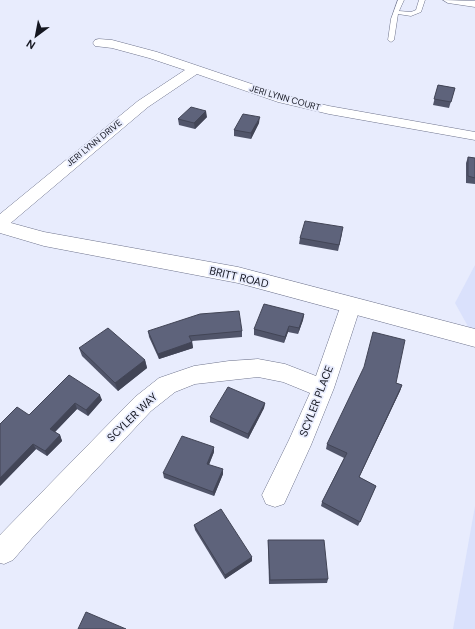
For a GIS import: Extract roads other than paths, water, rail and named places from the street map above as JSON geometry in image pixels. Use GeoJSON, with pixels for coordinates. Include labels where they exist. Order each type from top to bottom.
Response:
{"type":"FeatureCollection","features":[{"type":"Feature","properties":{"kind":"street"},"geometry":{"type":"LineString","coordinates":[[448,0],[475,4]]}},
{"type":"Feature","properties":{"kind":"street","name":"JERI LYNN COURT"},"geometry":{"type":"LineString","coordinates":[[99,43],[112,44],[283,99],[329,110],[475,136]]}},
{"type":"Feature","properties":{"kind":"street","name":"JERI LYNN DRIVE"},"geometry":{"type":"LineString","coordinates":[[0,223],[102,136],[143,104],[194,70]]}},
{"type":"Feature","properties":{"kind":"street","name":"BRITT ROAD"},"geometry":{"type":"LineString","coordinates":[[0,226],[44,240],[238,275],[475,338]]}},
{"type":"Feature","properties":{"kind":"street","name":"SCYLER PLACE"},"geometry":{"type":"LineString","coordinates":[[275,495],[299,445],[323,388],[351,305]]}},
{"type":"Feature","properties":{"kind":"street","name":"SCYLER WAY"},"geometry":{"type":"LineString","coordinates":[[4,551],[23,529],[143,404],[167,385],[194,375],[258,368],[285,372],[323,388]]}},
{"type":"Feature","properties":{"kind":"lane"},"geometry":{"type":"LineString","coordinates":[[391,40],[391,28],[401,0]]}},
{"type":"Feature","properties":{"kind":"lane"},"geometry":{"type":"LineString","coordinates":[[396,12],[411,14],[418,11],[422,0]]}}]}
